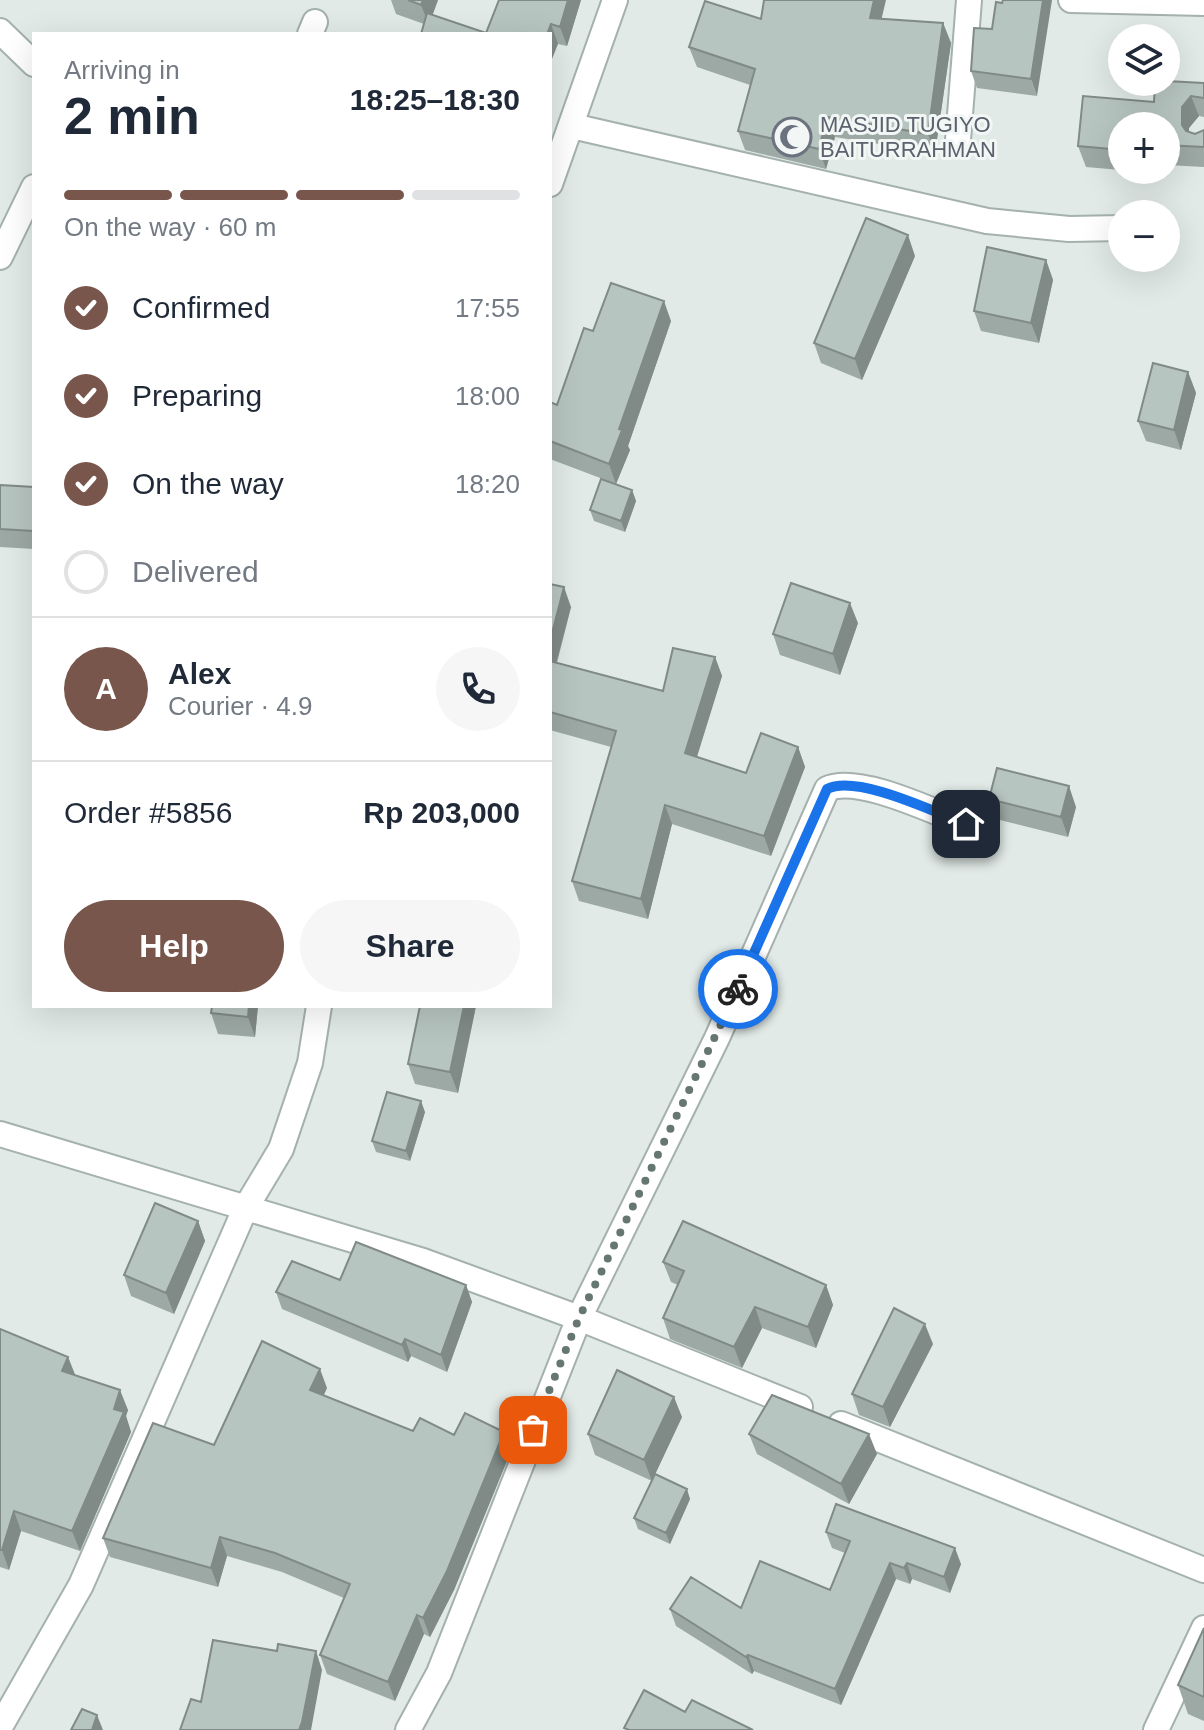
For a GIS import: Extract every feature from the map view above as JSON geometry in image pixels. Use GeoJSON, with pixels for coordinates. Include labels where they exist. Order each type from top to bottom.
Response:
{"type":"FeatureCollection","features":[{"type":"Feature","properties":{"kind":"street"},"geometry":{"type":"LineString","coordinates":[[552,179],[615,0]]}},
{"type":"Feature","properties":{"kind":"street"},"geometry":{"type":"LineString","coordinates":[[958,140],[969,0]]}},
{"type":"Feature","properties":{"kind":"street"},"geometry":{"type":"LineString","coordinates":[[1071,0],[1204,3]]}},
{"type":"Feature","properties":{"kind":"street"},"geometry":{"type":"LineString","coordinates":[[0,31],[32,62]]}},
{"type":"Feature","properties":{"kind":"street"},"geometry":{"type":"LineString","coordinates":[[572,126],[987,221],[1069,229],[1108,228]]}},
{"type":"Feature","properties":{"kind":"street"},"geometry":{"type":"LineString","coordinates":[[0,257],[32,191]]}},
{"type":"Feature","properties":{"kind":"street"},"geometry":{"type":"LineString","coordinates":[[408,1730],[439,1673],[579,1318],[717,1038],[827,789],[838,783],[861,786],[966,824]]}},
{"type":"Feature","properties":{"kind":"street"},"geometry":{"type":"LineString","coordinates":[[0,1727],[81,1585],[245,1209],[281,1149],[310,1063],[319,1008]]}},
{"type":"Feature","properties":{"kind":"street"},"geometry":{"type":"LineString","coordinates":[[0,1134],[423,1261],[579,1318],[1204,1570]]}},
{"type":"Feature","properties":{"kind":"street"},"geometry":{"type":"LineString","coordinates":[[1156,1730],[1204,1628]]}},
{"type":"Feature","properties":{"kind":"building"},"geometry":{"type":"Polygon","coordinates":[[[499,0],[568,0],[560,27],[551,24],[548,32],[486,32],[499,0]]]}},
{"type":"Feature","properties":{"kind":"building"},"geometry":{"type":"Polygon","coordinates":[[[764,0],[874,0],[870,18],[943,23],[928,134],[827,117],[819,149],[738,131],[755,69],[689,47],[705,1],[761,19],[764,0]]]}},
{"type":"Feature","properties":{"kind":"building"},"geometry":{"type":"Polygon","coordinates":[[[1003,0],[1043,0],[1031,79],[971,71],[974,28],[992,29],[996,2],[1002,3],[1003,0]]]}},
{"type":"Feature","properties":{"kind":"building"},"geometry":{"type":"Polygon","coordinates":[[[427,13],[483,32],[422,32],[427,13]]]}},
{"type":"Feature","properties":{"kind":"building"},"geometry":{"type":"Polygon","coordinates":[[[1180,82],[1204,83],[1204,98],[1191,96],[1182,107],[1182,125],[1186,131],[1195,134],[1204,130],[1204,147],[1180,146],[1180,112],[1108,112],[1108,149],[1078,146],[1083,96],[1154,102],[1154,96],[1180,96],[1180,82]]]}},
{"type":"Feature","properties":{"kind":"building"},"geometry":{"type":"Polygon","coordinates":[[[866,218],[908,235],[855,359],[814,343],[866,218]]]}},
{"type":"Feature","properties":{"kind":"building"},"geometry":{"type":"Polygon","coordinates":[[[987,247],[1046,260],[1031,323],[974,311],[987,247]]]}},
{"type":"Feature","properties":{"kind":"building"},"geometry":{"type":"Polygon","coordinates":[[[611,283],[664,301],[609,464],[552,442],[552,403],[557,405],[584,328],[593,331],[611,283]]]}},
{"type":"Feature","properties":{"kind":"building"},"geometry":{"type":"Polygon","coordinates":[[[1153,363],[1188,372],[1174,430],[1138,421],[1153,363]]]}},
{"type":"Feature","properties":{"kind":"building"},"geometry":{"type":"Polygon","coordinates":[[[601,479],[632,490],[621,521],[590,510],[601,479]]]}},
{"type":"Feature","properties":{"kind":"building"},"geometry":{"type":"Polygon","coordinates":[[[0,485],[32,487],[32,531],[0,529],[0,485]]]}},
{"type":"Feature","properties":{"kind":"building"},"geometry":{"type":"Polygon","coordinates":[[[791,583],[850,603],[833,654],[773,634],[791,583]]]}},
{"type":"Feature","properties":{"kind":"building"},"geometry":{"type":"Polygon","coordinates":[[[552,584],[564,587],[552,633],[552,584]]]}},
{"type":"Feature","properties":{"kind":"building"},"geometry":{"type":"Polygon","coordinates":[[[673,648],[715,657],[685,753],[746,773],[761,733],[798,747],[764,836],[665,805],[641,899],[572,881],[616,731],[552,713],[552,662],[663,691],[673,648]]]}},
{"type":"Feature","properties":{"kind":"building"},"geometry":{"type":"Polygon","coordinates":[[[997,768],[1069,786],[1061,817],[989,799],[997,768]]]}},
{"type":"Feature","properties":{"kind":"building"},"geometry":{"type":"Polygon","coordinates":[[[212,1008],[249,1008],[248,1017],[211,1013],[212,1008]]]}},
{"type":"Feature","properties":{"kind":"building"},"geometry":{"type":"Polygon","coordinates":[[[420,1008],[464,1008],[450,1072],[408,1064],[420,1008]]]}},
{"type":"Feature","properties":{"kind":"building"},"geometry":{"type":"Polygon","coordinates":[[[387,1092],[421,1101],[406,1151],[372,1141],[387,1092]]]}},
{"type":"Feature","properties":{"kind":"building"},"geometry":{"type":"Polygon","coordinates":[[[155,1203],[198,1221],[166,1293],[124,1275],[155,1203]]]}},
{"type":"Feature","properties":{"kind":"building"},"geometry":{"type":"Polygon","coordinates":[[[683,1221],[826,1285],[808,1327],[755,1307],[734,1347],[663,1318],[684,1271],[663,1262],[683,1221]]]}},
{"type":"Feature","properties":{"kind":"building"},"geometry":{"type":"Polygon","coordinates":[[[356,1242],[466,1285],[441,1355],[405,1339],[402,1345],[276,1292],[292,1261],[340,1280],[356,1242]]]}},
{"type":"Feature","properties":{"kind":"building"},"geometry":{"type":"Polygon","coordinates":[[[894,1308],[925,1324],[883,1407],[852,1394],[894,1308]]]}},
{"type":"Feature","properties":{"kind":"building"},"geometry":{"type":"Polygon","coordinates":[[[0,1329],[68,1357],[62,1371],[120,1390],[114,1409],[124,1412],[72,1531],[14,1511],[2,1550],[0,1550],[0,1329]]]}},
{"type":"Feature","properties":{"kind":"building"},"geometry":{"type":"Polygon","coordinates":[[[262,1341],[320,1369],[310,1390],[413,1431],[420,1418],[454,1435],[465,1413],[504,1432],[447,1571],[423,1618],[417,1615],[388,1682],[320,1655],[350,1584],[275,1553],[220,1537],[211,1568],[103,1538],[153,1423],[214,1445],[262,1341]]]}},
{"type":"Feature","properties":{"kind":"building"},"geometry":{"type":"Polygon","coordinates":[[[617,1370],[674,1397],[644,1460],[588,1434],[617,1370]]]}},
{"type":"Feature","properties":{"kind":"building"},"geometry":{"type":"Polygon","coordinates":[[[772,1395],[869,1434],[841,1484],[749,1434],[772,1395]]]}},
{"type":"Feature","properties":{"kind":"building"},"geometry":{"type":"Polygon","coordinates":[[[655,1474],[687,1489],[666,1533],[634,1518],[655,1474]]]}},
{"type":"Feature","properties":{"kind":"building"},"geometry":{"type":"Polygon","coordinates":[[[836,1504],[955,1548],[944,1577],[907,1563],[904,1568],[890,1563],[835,1689],[748,1655],[746,1657],[670,1609],[691,1577],[741,1608],[760,1561],[830,1590],[850,1541],[826,1532],[836,1504]]]}},
{"type":"Feature","properties":{"kind":"building"},"geometry":{"type":"Polygon","coordinates":[[[1204,1628],[1204,1697],[1178,1685],[1204,1628]]]}},
{"type":"Feature","properties":{"kind":"building"},"geometry":{"type":"Polygon","coordinates":[[[213,1640],[277,1651],[278,1644],[316,1651],[299,1730],[180,1730],[191,1699],[201,1702],[213,1640]]]}},
{"type":"Feature","properties":{"kind":"building"},"geometry":{"type":"Polygon","coordinates":[[[644,1690],[685,1712],[692,1700],[753,1730],[624,1728],[644,1690]]]}},
{"type":"Feature","properties":{"kind":"building"},"geometry":{"type":"Polygon","coordinates":[[[82,1709],[97,1715],[92,1730],[71,1730],[82,1709]]]}},
{"type":"Feature","properties":{"kind":"way so far"},"geometry":{"type":"LineString","coordinates":[[533,1430],[579,1318],[717,1038],[738,989]]}},
{"type":"Feature","properties":{"kind":"place","name":"MASJID TUGIYO BAITURRAHMAN"},"geometry":{"type":"Point","coordinates":[792,137]}},
{"type":"Feature","properties":{"kind":"route"},"geometry":{"type":"LineString","coordinates":[[738,989],[827,789],[838,783],[861,786],[966,824]]}}]}
